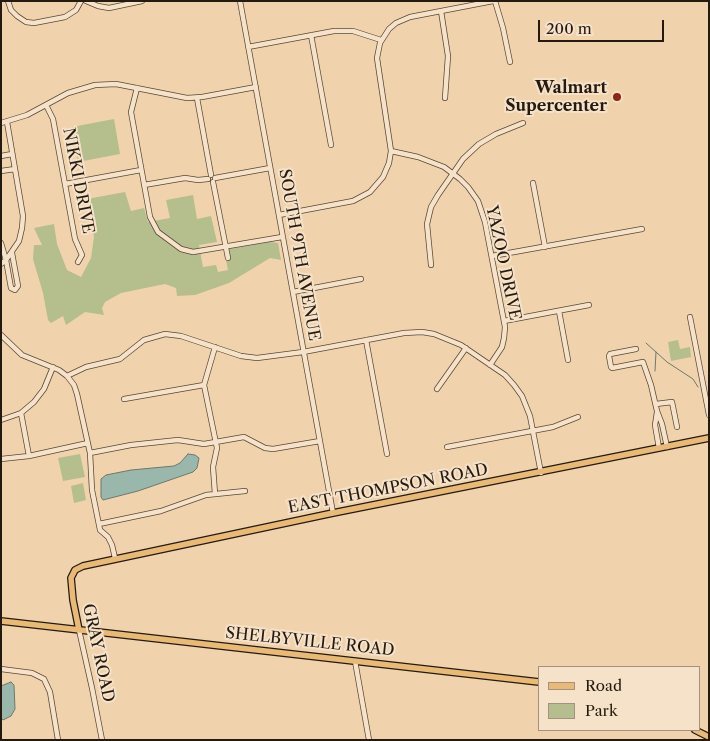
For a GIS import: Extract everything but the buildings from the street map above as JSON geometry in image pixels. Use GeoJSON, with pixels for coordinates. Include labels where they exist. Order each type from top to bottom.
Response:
{"type":"FeatureCollection","features":[{"type":"Feature","properties":{"kind":"main road","name":"EAST THOMPSON ROAD"},"geometry":{"type":"LineString","coordinates":[[74,572],[83,566],[115,558],[709,438]]}},
{"type":"Feature","properties":{"kind":"main road","name":"GRAY ROAD"},"geometry":{"type":"LineString","coordinates":[[74,572],[71,582],[79,630]]}},
{"type":"Feature","properties":{"kind":"main road"},"geometry":{"type":"LineString","coordinates":[[1,622],[79,630]]}},
{"type":"Feature","properties":{"kind":"main road","name":"SHELBYVILLE ROAD"},"geometry":{"type":"LineString","coordinates":[[79,630],[538,682]]}},
{"type":"Feature","properties":{"kind":"main road"},"geometry":{"type":"LineString","coordinates":[[697,731],[709,737]]}},
{"type":"Feature","properties":{"kind":"street"},"geometry":{"type":"LineString","coordinates":[[8,1],[16,16],[26,22],[34,23],[65,17],[76,10],[81,1]]}},
{"type":"Feature","properties":{"kind":"street"},"geometry":{"type":"LineString","coordinates":[[86,1],[108,8],[142,1]]}},
{"type":"Feature","properties":{"kind":"street","name":"SOUTH 9TH AVENUE"},"geometry":{"type":"LineString","coordinates":[[240,1],[334,513]]}},
{"type":"Feature","properties":{"kind":"street"},"geometry":{"type":"LineString","coordinates":[[278,215],[345,203],[360,198],[370,192],[380,180],[388,166],[391,151],[377,64],[381,40],[388,29],[405,18],[494,1],[510,62]]}},
{"type":"Feature","properties":{"kind":"street"},"geometry":{"type":"LineString","coordinates":[[441,11],[448,56],[446,98]]}},
{"type":"Feature","properties":{"kind":"street"},"geometry":{"type":"LineString","coordinates":[[248,46],[334,31],[365,34],[381,40]]}},
{"type":"Feature","properties":{"kind":"street"},"geometry":{"type":"LineString","coordinates":[[311,35],[331,145]]}},
{"type":"Feature","properties":{"kind":"street"},"geometry":{"type":"LineString","coordinates":[[1,124],[87,86],[110,84],[177,97],[197,98],[256,88]]}},
{"type":"Feature","properties":{"kind":"street"},"geometry":{"type":"LineString","coordinates":[[137,88],[131,112],[151,221],[161,235],[185,250],[200,252],[282,236]]}},
{"type":"Feature","properties":{"kind":"street"},"geometry":{"type":"LineString","coordinates":[[197,98],[228,258]]}},
{"type":"Feature","properties":{"kind":"street","name":"NIKKI DRIVE"},"geometry":{"type":"LineString","coordinates":[[46,105],[53,119],[75,238],[82,255],[78,262]]}},
{"type":"Feature","properties":{"kind":"street"},"geometry":{"type":"LineString","coordinates":[[1,264],[12,253],[19,241],[23,221],[7,122]]}},
{"type":"Feature","properties":{"kind":"street"},"geometry":{"type":"LineString","coordinates":[[431,265],[427,232],[429,212],[452,173],[479,144],[496,134],[523,123]]}},
{"type":"Feature","properties":{"kind":"street","name":"YAZOO DRIVE"},"geometry":{"type":"LineString","coordinates":[[391,151],[418,156],[437,164],[452,173],[468,187],[478,201],[485,222],[505,332],[503,343],[490,365]]}},
{"type":"Feature","properties":{"kind":"street"},"geometry":{"type":"LineString","coordinates":[[1,156],[12,154]]}},
{"type":"Feature","properties":{"kind":"street"},"geometry":{"type":"LineString","coordinates":[[144,185],[185,178],[198,180],[212,179],[270,168]]}},
{"type":"Feature","properties":{"kind":"street"},"geometry":{"type":"LineString","coordinates":[[1,171],[14,169]]}},
{"type":"Feature","properties":{"kind":"street"},"geometry":{"type":"LineString","coordinates":[[65,184],[141,170]]}},
{"type":"Feature","properties":{"kind":"street"},"geometry":{"type":"LineString","coordinates":[[533,184],[545,247]]}},
{"type":"Feature","properties":{"kind":"street"},"geometry":{"type":"LineString","coordinates":[[492,256],[642,229]]}},
{"type":"Feature","properties":{"kind":"street"},"geometry":{"type":"LineString","coordinates":[[1,243],[3,245],[11,288],[16,290],[18,286],[12,253]]}},
{"type":"Feature","properties":{"kind":"street"},"geometry":{"type":"LineString","coordinates":[[292,292],[361,279]]}},
{"type":"Feature","properties":{"kind":"street"},"geometry":{"type":"LineString","coordinates":[[504,321],[589,305]]}},
{"type":"Feature","properties":{"kind":"street"},"geometry":{"type":"LineString","coordinates":[[559,311],[568,360]]}},
{"type":"Feature","properties":{"kind":"street"},"geometry":{"type":"LineString","coordinates":[[690,318],[709,415]]}},
{"type":"Feature","properties":{"kind":"street"},"geometry":{"type":"LineString","coordinates":[[67,376],[86,366],[120,359],[141,342],[165,334],[181,336],[252,358],[266,358],[404,333],[426,332],[449,338],[466,348],[505,375],[519,391],[526,405],[533,431],[541,473]]}},
{"type":"Feature","properties":{"kind":"street"},"geometry":{"type":"LineString","coordinates":[[1,334],[23,356],[53,367],[67,376],[77,392],[90,453],[92,490],[100,530],[112,545],[115,558]]}},
{"type":"Feature","properties":{"kind":"street"},"geometry":{"type":"LineString","coordinates":[[366,340],[387,454]]}},
{"type":"Feature","properties":{"kind":"street"},"geometry":{"type":"LineString","coordinates":[[215,347],[204,385],[217,450],[213,467],[215,494]]}},
{"type":"Feature","properties":{"kind":"street"},"geometry":{"type":"LineString","coordinates":[[437,389],[466,348]]}},
{"type":"Feature","properties":{"kind":"street"},"geometry":{"type":"LineString","coordinates":[[636,349],[610,354],[611,367],[643,362],[652,385],[667,447]]}},
{"type":"Feature","properties":{"kind":"street"},"geometry":{"type":"LineString","coordinates":[[1,420],[21,413],[40,395],[53,367]]}},
{"type":"Feature","properties":{"kind":"street"},"geometry":{"type":"LineString","coordinates":[[124,399],[204,385]]}},
{"type":"Feature","properties":{"kind":"street"},"geometry":{"type":"LineString","coordinates":[[656,404],[672,402],[677,427]]}},
{"type":"Feature","properties":{"kind":"street"},"geometry":{"type":"LineString","coordinates":[[657,411],[655,425],[659,448]]}},
{"type":"Feature","properties":{"kind":"street"},"geometry":{"type":"LineString","coordinates":[[21,413],[29,456]]}},
{"type":"Feature","properties":{"kind":"street"},"geometry":{"type":"LineString","coordinates":[[448,447],[553,427],[578,418]]}},
{"type":"Feature","properties":{"kind":"street"},"geometry":{"type":"LineString","coordinates":[[90,453],[131,445],[178,440],[198,444],[244,437],[273,449],[320,441]]}},
{"type":"Feature","properties":{"kind":"street"},"geometry":{"type":"LineString","coordinates":[[1,459],[29,456],[88,443]]}},
{"type":"Feature","properties":{"kind":"street"},"geometry":{"type":"LineString","coordinates":[[99,524],[157,512],[202,496],[245,491]]}},
{"type":"Feature","properties":{"kind":"street","name":"GRAY ROAD"},"geometry":{"type":"LineString","coordinates":[[79,630],[102,740]]}},
{"type":"Feature","properties":{"kind":"street"},"geometry":{"type":"LineString","coordinates":[[355,661],[369,740]]}},
{"type":"Feature","properties":{"kind":"street"},"geometry":{"type":"LineString","coordinates":[[1,669],[32,674],[44,679],[50,692],[58,740]]}},
{"type":"Feature","properties":{"kind":"green space"},"geometry":{"type":"Polygon","coordinates":[[[114,119],[120,154],[78,162],[72,127],[114,119]]]}},
{"type":"Feature","properties":{"kind":"green space"},"geometry":{"type":"Polygon","coordinates":[[[125,192],[131,211],[144,208],[148,222],[170,218],[166,200],[193,195],[197,219],[211,216],[217,242],[199,245],[203,267],[216,265],[218,272],[228,270],[224,250],[270,242],[278,243],[281,260],[270,258],[229,283],[195,295],[177,296],[176,288],[165,284],[121,293],[105,302],[102,308],[104,315],[85,312],[66,325],[63,316],[51,323],[48,320],[43,293],[33,259],[34,245],[42,245],[34,228],[54,224],[57,244],[67,270],[81,277],[91,258],[94,237],[87,199],[125,192]]]}},
{"type":"Feature","properties":{"kind":"green space"},"geometry":{"type":"Polygon","coordinates":[[[678,340],[680,349],[690,347],[691,357],[671,361],[668,342],[678,340]]]}},
{"type":"Feature","properties":{"kind":"green space"},"geometry":{"type":"Polygon","coordinates":[[[80,454],[85,477],[63,481],[58,458],[80,454]]]}},
{"type":"Feature","properties":{"kind":"green space"},"geometry":{"type":"Polygon","coordinates":[[[83,483],[86,500],[74,503],[71,486],[83,483]]]}},
{"type":"Feature","properties":{"kind":"shaded area"},"geometry":{"type":"Polygon","coordinates":[[[188,454],[199,458],[197,468],[193,472],[138,491],[103,500],[101,497],[101,479],[106,475],[131,470],[174,466],[180,463],[188,454]]]}},
{"type":"Feature","properties":{"kind":"shaded area"},"geometry":{"type":"Polygon","coordinates":[[[11,682],[14,685],[15,709],[11,716],[3,720],[1,718],[1,686],[11,682]]]}},
{"type":"Feature","properties":{"kind":"waterway"},"geometry":{"type":"LineString","coordinates":[[646,343],[667,362],[693,379],[698,387]]}},
{"type":"Feature","properties":{"kind":"waterway"},"geometry":{"type":"LineString","coordinates":[[655,371],[656,352]]}},
{"type":"Feature","properties":{"kind":"place","name":"Walmart Supercenter"},"geometry":{"type":"Point","coordinates":[617,97]}}]}
